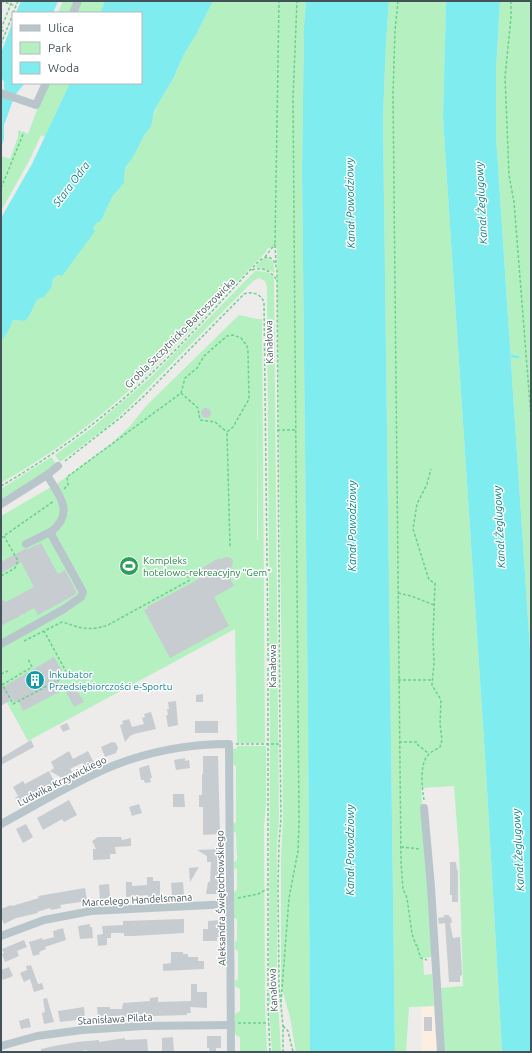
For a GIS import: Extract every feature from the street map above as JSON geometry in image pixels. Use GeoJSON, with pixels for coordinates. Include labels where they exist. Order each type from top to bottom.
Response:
{"type":"FeatureCollection","features":[{"type":"Feature","properties":{"kind":"street"},"geometry":{"type":"LineString","coordinates":[[73,12],[78,1]]}},
{"type":"Feature","properties":{"kind":"street"},"geometry":{"type":"LineString","coordinates":[[1,93],[36,105],[46,84]]}},
{"type":"Feature","properties":{"kind":"street"},"geometry":{"type":"LineString","coordinates":[[1,504],[47,475],[58,466]]}},
{"type":"Feature","properties":{"kind":"street"},"geometry":{"type":"LineString","coordinates":[[26,544],[52,531],[59,524],[62,518],[64,504],[60,494],[47,475]]}},
{"type":"Feature","properties":{"kind":"street"},"geometry":{"type":"LineString","coordinates":[[1,644],[64,610],[82,595],[83,592],[55,541],[52,531]]}},
{"type":"Feature","properties":{"kind":"street","name":"Ludwika Krzywickiego"},"geometry":{"type":"LineString","coordinates":[[1,824],[76,783],[116,765],[146,755],[188,746],[228,744]]}},
{"type":"Feature","properties":{"kind":"street","name":"Aleksandra Świętochowskiego"},"geometry":{"type":"LineString","coordinates":[[228,744],[232,1052]]}},
{"type":"Feature","properties":{"kind":"street"},"geometry":{"type":"LineString","coordinates":[[424,808],[441,1052]]}},
{"type":"Feature","properties":{"kind":"street","name":"Marcelego Handelsmana"},"geometry":{"type":"LineString","coordinates":[[1,936],[44,920],[91,911],[230,902]]}},
{"type":"Feature","properties":{"kind":"street","name":"Stanisława Pilata"},"geometry":{"type":"LineString","coordinates":[[1,1046],[37,1036],[82,1030],[144,1026],[231,1025]]}},
{"type":"Feature","properties":{"kind":"path"},"geometry":{"type":"LineString","coordinates":[[1,1],[16,6]]}},
{"type":"Feature","properties":{"kind":"path"},"geometry":{"type":"LineString","coordinates":[[6,32],[1,29],[12,1]]}},
{"type":"Feature","properties":{"kind":"path"},"geometry":{"type":"LineString","coordinates":[[13,12],[18,1]]}},
{"type":"Feature","properties":{"kind":"path","name":"Kanałowa"},"geometry":{"type":"LineString","coordinates":[[279,1],[275,244],[281,818],[278,901],[279,986],[283,1026],[283,1052]]}},
{"type":"Feature","properties":{"kind":"path"},"geometry":{"type":"LineString","coordinates":[[281,1006],[290,898],[298,851],[293,98],[297,1]]}},
{"type":"Feature","properties":{"kind":"path"},"geometry":{"type":"LineString","coordinates":[[398,1],[392,94],[401,847],[403,889],[413,939],[418,946],[421,958],[435,961]]}},
{"type":"Feature","properties":{"kind":"path"},"geometry":{"type":"LineString","coordinates":[[511,1],[505,77],[509,175],[514,202],[531,417]]}},
{"type":"Feature","properties":{"kind":"path"},"geometry":{"type":"LineString","coordinates":[[1,44],[12,16]]}},
{"type":"Feature","properties":{"kind":"path"},"geometry":{"type":"LineString","coordinates":[[1,188],[24,132]]}},
{"type":"Feature","properties":{"kind":"path","name":"Grobla Szczytnicko-Bartoszowicka"},"geometry":{"type":"LineString","coordinates":[[1,486],[52,454],[83,432],[125,398],[159,366],[275,244]]}},
{"type":"Feature","properties":{"kind":"path"},"geometry":{"type":"LineString","coordinates":[[264,257],[271,258],[276,265]]}},
{"type":"Feature","properties":{"kind":"path"},"geometry":{"type":"LineString","coordinates":[[250,271],[256,269],[266,270],[272,273],[276,279]]}},
{"type":"Feature","properties":{"kind":"path"},"geometry":{"type":"LineString","coordinates":[[58,466],[128,411],[150,391],[244,294],[257,294],[263,299],[268,644],[267,889],[268,1023],[270,1052]]}},
{"type":"Feature","properties":{"kind":"path"},"geometry":{"type":"LineString","coordinates":[[1,538],[60,494],[68,486],[67,477],[181,393],[185,378],[197,368],[204,356],[227,336],[233,335],[241,338],[247,346],[249,399],[233,427],[227,432]]}},
{"type":"Feature","properties":{"kind":"path"},"geometry":{"type":"LineString","coordinates":[[181,393],[198,408],[200,420],[215,422],[227,432],[230,547]]}},
{"type":"Feature","properties":{"kind":"path"},"geometry":{"type":"LineString","coordinates":[[277,430],[295,430]]}},
{"type":"Feature","properties":{"kind":"path"},"geometry":{"type":"LineString","coordinates":[[424,808],[422,777],[425,760],[429,754],[440,747],[442,740],[440,700],[432,685],[435,583],[430,580],[413,529],[417,504],[427,484],[431,469]]}},
{"type":"Feature","properties":{"kind":"path"},"geometry":{"type":"LineString","coordinates":[[1,576],[15,568],[18,561],[4,536]]}},
{"type":"Feature","properties":{"kind":"path"},"geometry":{"type":"LineString","coordinates":[[21,643],[62,622],[88,629],[96,629],[108,625],[190,580],[185,570]]}},
{"type":"Feature","properties":{"kind":"path"},"geometry":{"type":"LineString","coordinates":[[398,593],[411,596],[434,605]]}},
{"type":"Feature","properties":{"kind":"path"},"geometry":{"type":"LineString","coordinates":[[28,659],[32,667],[2,684],[13,704],[68,675],[44,631]]}},
{"type":"Feature","properties":{"kind":"path"},"geometry":{"type":"LineString","coordinates":[[1,674],[8,671]]}},
{"type":"Feature","properties":{"kind":"path"},"geometry":{"type":"LineString","coordinates":[[398,680],[432,680]]}},
{"type":"Feature","properties":{"kind":"path"},"geometry":{"type":"LineString","coordinates":[[399,742],[417,742],[418,745],[429,754]]}},
{"type":"Feature","properties":{"kind":"path"},"geometry":{"type":"LineString","coordinates":[[228,744],[280,744]]}},
{"type":"Feature","properties":{"kind":"path"},"geometry":{"type":"LineString","coordinates":[[401,847],[428,849]]}},
{"type":"Feature","properties":{"kind":"path"},"geometry":{"type":"LineString","coordinates":[[230,902],[255,895],[267,889]]}},
{"type":"Feature","properties":{"kind":"path"},"geometry":{"type":"LineString","coordinates":[[231,1025],[235,1023],[247,1022],[268,1023]]}},
{"type":"Feature","properties":{"kind":"path"},"geometry":{"type":"LineString","coordinates":[[283,1026],[288,1031],[293,1052]]}},
{"type":"Feature","properties":{"kind":"shaded area"},"geometry":{"type":"Polygon","coordinates":[[[434,1006],[435,1031],[438,1051],[422,1052],[421,1007],[434,1006]]]}},
{"type":"Feature","properties":{"kind":"green space"},"geometry":{"type":"Polygon","coordinates":[[[63,1],[75,1],[70,12],[58,12],[63,1]]]}},
{"type":"Feature","properties":{"kind":"green space"},"geometry":{"type":"Polygon","coordinates":[[[79,1],[105,1],[100,12],[74,12],[79,1]]]}},
{"type":"Feature","properties":{"kind":"green space"},"geometry":{"type":"Polygon","coordinates":[[[213,1],[306,1],[304,26],[302,171],[310,1052],[296,1052],[290,1017],[281,986],[281,860],[283,818],[277,248],[268,248],[265,253],[185,336],[120,399],[88,425],[37,462],[1,483],[1,341],[8,332],[13,320],[25,321],[31,314],[34,305],[39,298],[51,288],[53,279],[58,275],[97,223],[101,221],[112,197],[124,183],[126,166],[148,130],[158,104],[173,79],[184,54],[197,33],[213,1]]]}},
{"type":"Feature","properties":{"kind":"green space"},"geometry":{"type":"Polygon","coordinates":[[[389,1],[446,1],[443,116],[486,771],[502,1052],[443,1052],[441,988],[463,986],[459,852],[454,786],[421,788],[432,929],[431,957],[423,958],[424,975],[432,974],[434,1006],[409,1007],[406,1052],[395,1052],[383,117],[389,1]]]}},
{"type":"Feature","properties":{"kind":"green space"},"geometry":{"type":"Polygon","coordinates":[[[500,1],[531,1],[531,665],[496,135],[496,71],[500,1]]]}},
{"type":"Feature","properties":{"kind":"green space"},"geometry":{"type":"Polygon","coordinates":[[[47,84],[70,84],[45,137],[41,135],[29,161],[1,211],[2,156],[10,159],[18,137],[18,130],[28,134],[47,84]]]}},
{"type":"Feature","properties":{"kind":"green space"},"geometry":{"type":"Polygon","coordinates":[[[268,258],[273,262],[275,273],[255,267],[263,259],[268,258]]]}},
{"type":"Feature","properties":{"kind":"green space"},"geometry":{"type":"Polygon","coordinates":[[[255,271],[269,274],[273,276],[274,280],[279,820],[277,845],[277,986],[281,1052],[272,1052],[269,1006],[270,729],[267,287],[265,281],[259,278],[253,281],[129,407],[107,427],[60,462],[55,455],[93,427],[149,379],[255,271]]]}},
{"type":"Feature","properties":{"kind":"green space","name":"Kompleks hotelowo-rekreacyjny \"Gem\""},"geometry":{"type":"Polygon","coordinates":[[[239,315],[262,319],[265,743],[237,743],[235,629],[28,741],[1,692],[1,516],[58,483],[111,444],[130,426],[146,406],[239,315]],[[257,385],[257,540],[258,540],[257,385]]]}},
{"type":"Feature","properties":{"kind":"green space"},"geometry":{"type":"Polygon","coordinates":[[[51,457],[57,465],[1,499],[1,489],[51,457]]]}},
{"type":"Feature","properties":{"kind":"green space"},"geometry":{"type":"Polygon","coordinates":[[[237,746],[266,746],[266,802],[264,828],[265,1004],[267,1052],[240,1052],[240,1037],[235,1034],[235,1014],[240,1011],[240,989],[235,986],[235,981],[238,979],[238,951],[235,949],[235,942],[237,940],[237,919],[234,918],[234,892],[237,890],[237,869],[234,868],[234,862],[237,860],[236,833],[233,831],[233,824],[236,822],[236,766],[233,764],[233,749],[237,748],[237,746]]]}},
{"type":"Feature","properties":{"kind":"water"},"geometry":{"type":"Polygon","coordinates":[[[21,1],[58,1],[53,12],[16,12],[21,1]]]}},
{"type":"Feature","properties":{"kind":"water","name":"Stara Odra"},"geometry":{"type":"Polygon","coordinates":[[[105,1],[213,1],[197,33],[184,54],[173,79],[154,112],[151,126],[126,166],[124,183],[112,197],[101,221],[93,228],[95,231],[62,276],[58,275],[53,279],[51,288],[43,298],[40,298],[36,302],[31,314],[25,321],[13,320],[8,332],[1,341],[1,218],[32,164],[70,84],[142,84],[142,12],[100,12],[105,1]]]}},
{"type":"Feature","properties":{"kind":"water","name":"Kanał Powodziowy"},"geometry":{"type":"Polygon","coordinates":[[[306,1],[389,1],[383,117],[395,1052],[310,1052],[302,171],[304,26],[306,1]]]}},
{"type":"Feature","properties":{"kind":"water","name":"Kanał Żeglugowy"},"geometry":{"type":"Polygon","coordinates":[[[446,1],[500,1],[496,71],[496,135],[531,665],[531,1052],[502,1052],[486,771],[443,116],[446,1]]]}},
{"type":"Feature","properties":{"kind":"water"},"geometry":{"type":"Polygon","coordinates":[[[12,24],[12,84],[24,84],[15,95],[4,125],[4,139],[1,149],[1,99],[5,89],[4,82],[1,77],[1,53],[12,24]]]}},
{"type":"Feature","properties":{"kind":"building"},"geometry":{"type":"Polygon","coordinates":[[[204,408],[208,408],[210,409],[210,417],[204,418],[201,415],[201,411],[204,408]]]}},
{"type":"Feature","properties":{"kind":"building"},"geometry":{"type":"Polygon","coordinates":[[[41,543],[58,574],[65,570],[76,591],[76,594],[38,615],[34,608],[1,626],[1,598],[6,602],[34,587],[21,562],[1,573],[1,562],[25,549],[41,543]]]}},
{"type":"Feature","properties":{"kind":"building"},"geometry":{"type":"Polygon","coordinates":[[[219,558],[231,558],[233,561],[232,567],[227,572],[234,586],[214,597],[229,626],[170,658],[144,610],[199,579],[196,573],[203,569],[202,568],[219,558]]]}},
{"type":"Feature","properties":{"kind":"building","name":"Inkubator Przedsiębiorczości e-Sportu"},"geometry":{"type":"Polygon","coordinates":[[[54,657],[64,674],[57,678],[63,690],[23,711],[18,700],[14,702],[12,699],[1,706],[1,688],[54,657]]]}},
{"type":"Feature","properties":{"kind":"building"},"geometry":{"type":"Polygon","coordinates":[[[75,687],[84,702],[74,707],[66,692],[75,687]]]}},
{"type":"Feature","properties":{"kind":"building"},"geometry":{"type":"Polygon","coordinates":[[[203,694],[203,702],[196,702],[196,695],[203,694]]]}},
{"type":"Feature","properties":{"kind":"building"},"geometry":{"type":"Polygon","coordinates":[[[176,701],[178,725],[168,727],[166,715],[168,715],[167,709],[169,709],[168,702],[176,701]]]}},
{"type":"Feature","properties":{"kind":"building"},"geometry":{"type":"Polygon","coordinates":[[[151,712],[156,729],[134,734],[125,742],[120,725],[123,724],[122,721],[129,719],[132,727],[144,724],[142,718],[145,717],[144,714],[151,712]]]}},
{"type":"Feature","properties":{"kind":"building"},"geometry":{"type":"Polygon","coordinates":[[[195,721],[218,721],[218,733],[195,733],[195,721]]]}},
{"type":"Feature","properties":{"kind":"building"},"geometry":{"type":"Polygon","coordinates":[[[67,723],[70,729],[63,732],[60,726],[67,723]]]}},
{"type":"Feature","properties":{"kind":"building"},"geometry":{"type":"Polygon","coordinates":[[[31,740],[34,747],[1,765],[1,758],[31,740]]]}},
{"type":"Feature","properties":{"kind":"building"},"geometry":{"type":"Polygon","coordinates":[[[112,742],[116,743],[118,748],[116,753],[105,757],[101,747],[112,742]]]}},
{"type":"Feature","properties":{"kind":"building"},"geometry":{"type":"Polygon","coordinates":[[[69,751],[73,759],[88,751],[94,763],[84,767],[82,763],[70,769],[73,773],[67,776],[67,781],[50,771],[54,768],[51,762],[69,751]]]}},
{"type":"Feature","properties":{"kind":"building"},"geometry":{"type":"Polygon","coordinates":[[[203,756],[218,756],[220,834],[203,835],[203,807],[199,807],[199,795],[202,795],[203,756]]]}},
{"type":"Feature","properties":{"kind":"building"},"geometry":{"type":"Polygon","coordinates":[[[185,758],[185,761],[189,760],[190,768],[176,770],[174,760],[185,758]]]}},
{"type":"Feature","properties":{"kind":"building"},"geometry":{"type":"Polygon","coordinates":[[[149,765],[152,778],[150,778],[151,782],[145,783],[144,780],[141,780],[139,768],[149,765]]]}},
{"type":"Feature","properties":{"kind":"building"},"geometry":{"type":"Polygon","coordinates":[[[49,771],[55,783],[18,803],[15,798],[18,796],[13,787],[23,781],[25,784],[49,771]]]}},
{"type":"Feature","properties":{"kind":"building"},"geometry":{"type":"Polygon","coordinates":[[[173,794],[184,794],[185,807],[173,807],[173,794]]]}},
{"type":"Feature","properties":{"kind":"building"},"geometry":{"type":"Polygon","coordinates":[[[69,800],[77,815],[64,822],[62,819],[43,830],[37,818],[69,800]]]}},
{"type":"Feature","properties":{"kind":"building"},"geometry":{"type":"Polygon","coordinates":[[[139,804],[142,813],[132,816],[129,807],[139,804]]]}},
{"type":"Feature","properties":{"kind":"building"},"geometry":{"type":"Polygon","coordinates":[[[26,824],[33,837],[23,843],[16,829],[26,824]]]}},
{"type":"Feature","properties":{"kind":"building"},"geometry":{"type":"Polygon","coordinates":[[[98,837],[121,837],[122,840],[131,838],[131,846],[115,847],[116,854],[110,854],[110,859],[93,860],[93,849],[96,849],[92,841],[98,837]]]}},
{"type":"Feature","properties":{"kind":"building"},"geometry":{"type":"Polygon","coordinates":[[[220,849],[220,855],[222,855],[222,871],[218,871],[221,884],[220,894],[206,894],[208,882],[210,882],[211,862],[207,862],[207,856],[197,850],[220,849]]]}},
{"type":"Feature","properties":{"kind":"building"},"geometry":{"type":"Polygon","coordinates":[[[450,862],[456,862],[458,870],[458,902],[452,902],[452,895],[450,895],[450,862]]]}},
{"type":"Feature","properties":{"kind":"building"},"geometry":{"type":"Polygon","coordinates":[[[199,867],[190,882],[189,868],[199,867]]]}},
{"type":"Feature","properties":{"kind":"building"},"geometry":{"type":"Polygon","coordinates":[[[147,877],[153,877],[153,881],[160,881],[160,897],[148,897],[148,895],[126,897],[126,882],[132,882],[132,886],[147,885],[147,877]]]}},
{"type":"Feature","properties":{"kind":"building"},"geometry":{"type":"Polygon","coordinates":[[[183,882],[184,895],[172,896],[171,883],[183,882]]]}},
{"type":"Feature","properties":{"kind":"building"},"geometry":{"type":"Polygon","coordinates":[[[109,884],[110,897],[100,900],[99,885],[109,884]]]}},
{"type":"Feature","properties":{"kind":"building"},"geometry":{"type":"Polygon","coordinates":[[[85,888],[87,901],[60,905],[61,908],[51,910],[50,908],[37,912],[38,913],[16,918],[4,924],[1,917],[1,909],[11,905],[12,906],[39,898],[38,896],[85,888]]]}},
{"type":"Feature","properties":{"kind":"building"},"geometry":{"type":"Polygon","coordinates":[[[444,915],[449,915],[449,917],[451,917],[452,923],[450,923],[453,938],[460,937],[462,975],[460,976],[460,982],[449,982],[445,923],[439,924],[438,918],[444,917],[444,915]]]}},
{"type":"Feature","properties":{"kind":"building"},"geometry":{"type":"Polygon","coordinates":[[[184,919],[184,933],[124,936],[124,933],[111,933],[111,938],[107,938],[107,945],[98,946],[97,935],[103,934],[102,926],[123,925],[123,921],[184,919]]]}},
{"type":"Feature","properties":{"kind":"building"},"geometry":{"type":"Polygon","coordinates":[[[221,920],[221,937],[217,937],[217,941],[203,941],[203,929],[208,929],[208,921],[221,920]]]}},
{"type":"Feature","properties":{"kind":"building"},"geometry":{"type":"Polygon","coordinates":[[[90,924],[90,927],[92,927],[93,938],[80,939],[78,926],[90,924]]]}},
{"type":"Feature","properties":{"kind":"building"},"geometry":{"type":"Polygon","coordinates":[[[63,928],[66,940],[45,947],[46,949],[39,952],[40,954],[33,956],[29,942],[42,938],[43,940],[54,937],[53,931],[63,928]]]}},
{"type":"Feature","properties":{"kind":"building"},"geometry":{"type":"Polygon","coordinates":[[[24,940],[27,947],[17,951],[19,956],[5,962],[2,949],[24,940]]]}},
{"type":"Feature","properties":{"kind":"building"},"geometry":{"type":"Polygon","coordinates":[[[171,952],[183,952],[183,954],[188,954],[188,957],[198,957],[198,961],[204,961],[204,969],[163,971],[163,964],[171,963],[171,952]]]}},
{"type":"Feature","properties":{"kind":"building"},"geometry":{"type":"Polygon","coordinates":[[[31,965],[38,984],[42,983],[44,989],[34,992],[30,979],[24,982],[20,973],[27,970],[26,966],[31,965]]]}},
{"type":"Feature","properties":{"kind":"building"},"geometry":{"type":"Polygon","coordinates":[[[9,967],[13,976],[3,980],[1,970],[9,967]]]}},
{"type":"Feature","properties":{"kind":"building"},"geometry":{"type":"Polygon","coordinates":[[[191,984],[197,984],[197,992],[207,992],[207,1008],[190,1007],[191,1013],[187,1013],[187,1015],[98,1018],[97,1007],[122,1009],[123,1003],[150,1001],[150,998],[158,997],[158,1002],[191,1001],[191,984]]]}},
{"type":"Feature","properties":{"kind":"building"},"geometry":{"type":"Polygon","coordinates":[[[47,998],[54,1022],[44,1024],[42,1013],[45,1012],[43,999],[47,998]]]}},
{"type":"Feature","properties":{"kind":"building"},"geometry":{"type":"Polygon","coordinates":[[[84,1007],[85,1019],[60,1022],[58,1011],[84,1007]]]}},
{"type":"Feature","properties":{"kind":"building"},"geometry":{"type":"Polygon","coordinates":[[[424,1017],[432,1017],[432,1031],[424,1031],[424,1017]]]}},
{"type":"Feature","properties":{"kind":"building"},"geometry":{"type":"Polygon","coordinates":[[[29,1018],[31,1027],[21,1029],[19,1021],[29,1018]]]}},
{"type":"Feature","properties":{"kind":"building"},"geometry":{"type":"Polygon","coordinates":[[[207,1036],[221,1036],[221,1048],[216,1048],[216,1051],[210,1052],[209,1048],[207,1048],[207,1036]]]}},
{"type":"Feature","properties":{"kind":"building"},"geometry":{"type":"Polygon","coordinates":[[[173,1037],[174,1052],[162,1052],[162,1038],[173,1037]]]}},
{"type":"Feature","properties":{"kind":"building"},"geometry":{"type":"Polygon","coordinates":[[[125,1038],[125,1040],[147,1039],[148,1051],[87,1052],[87,1050],[75,1052],[41,1052],[41,1049],[77,1042],[99,1040],[99,1042],[125,1038]]]}},
{"type":"Feature","properties":{"kind":"waterway"},"geometry":{"type":"LineString","coordinates":[[512,356],[518,357]]}},
{"type":"Feature","properties":{"kind":"place","name":"Kompleks hotelowo-rekreacyjny \"Gem\""},"geometry":{"type":"Point","coordinates":[129,566]}},
{"type":"Feature","properties":{"kind":"place","name":"Inkubator Przedsiębiorczości e-Sportu"},"geometry":{"type":"Point","coordinates":[35,680]}}]}
